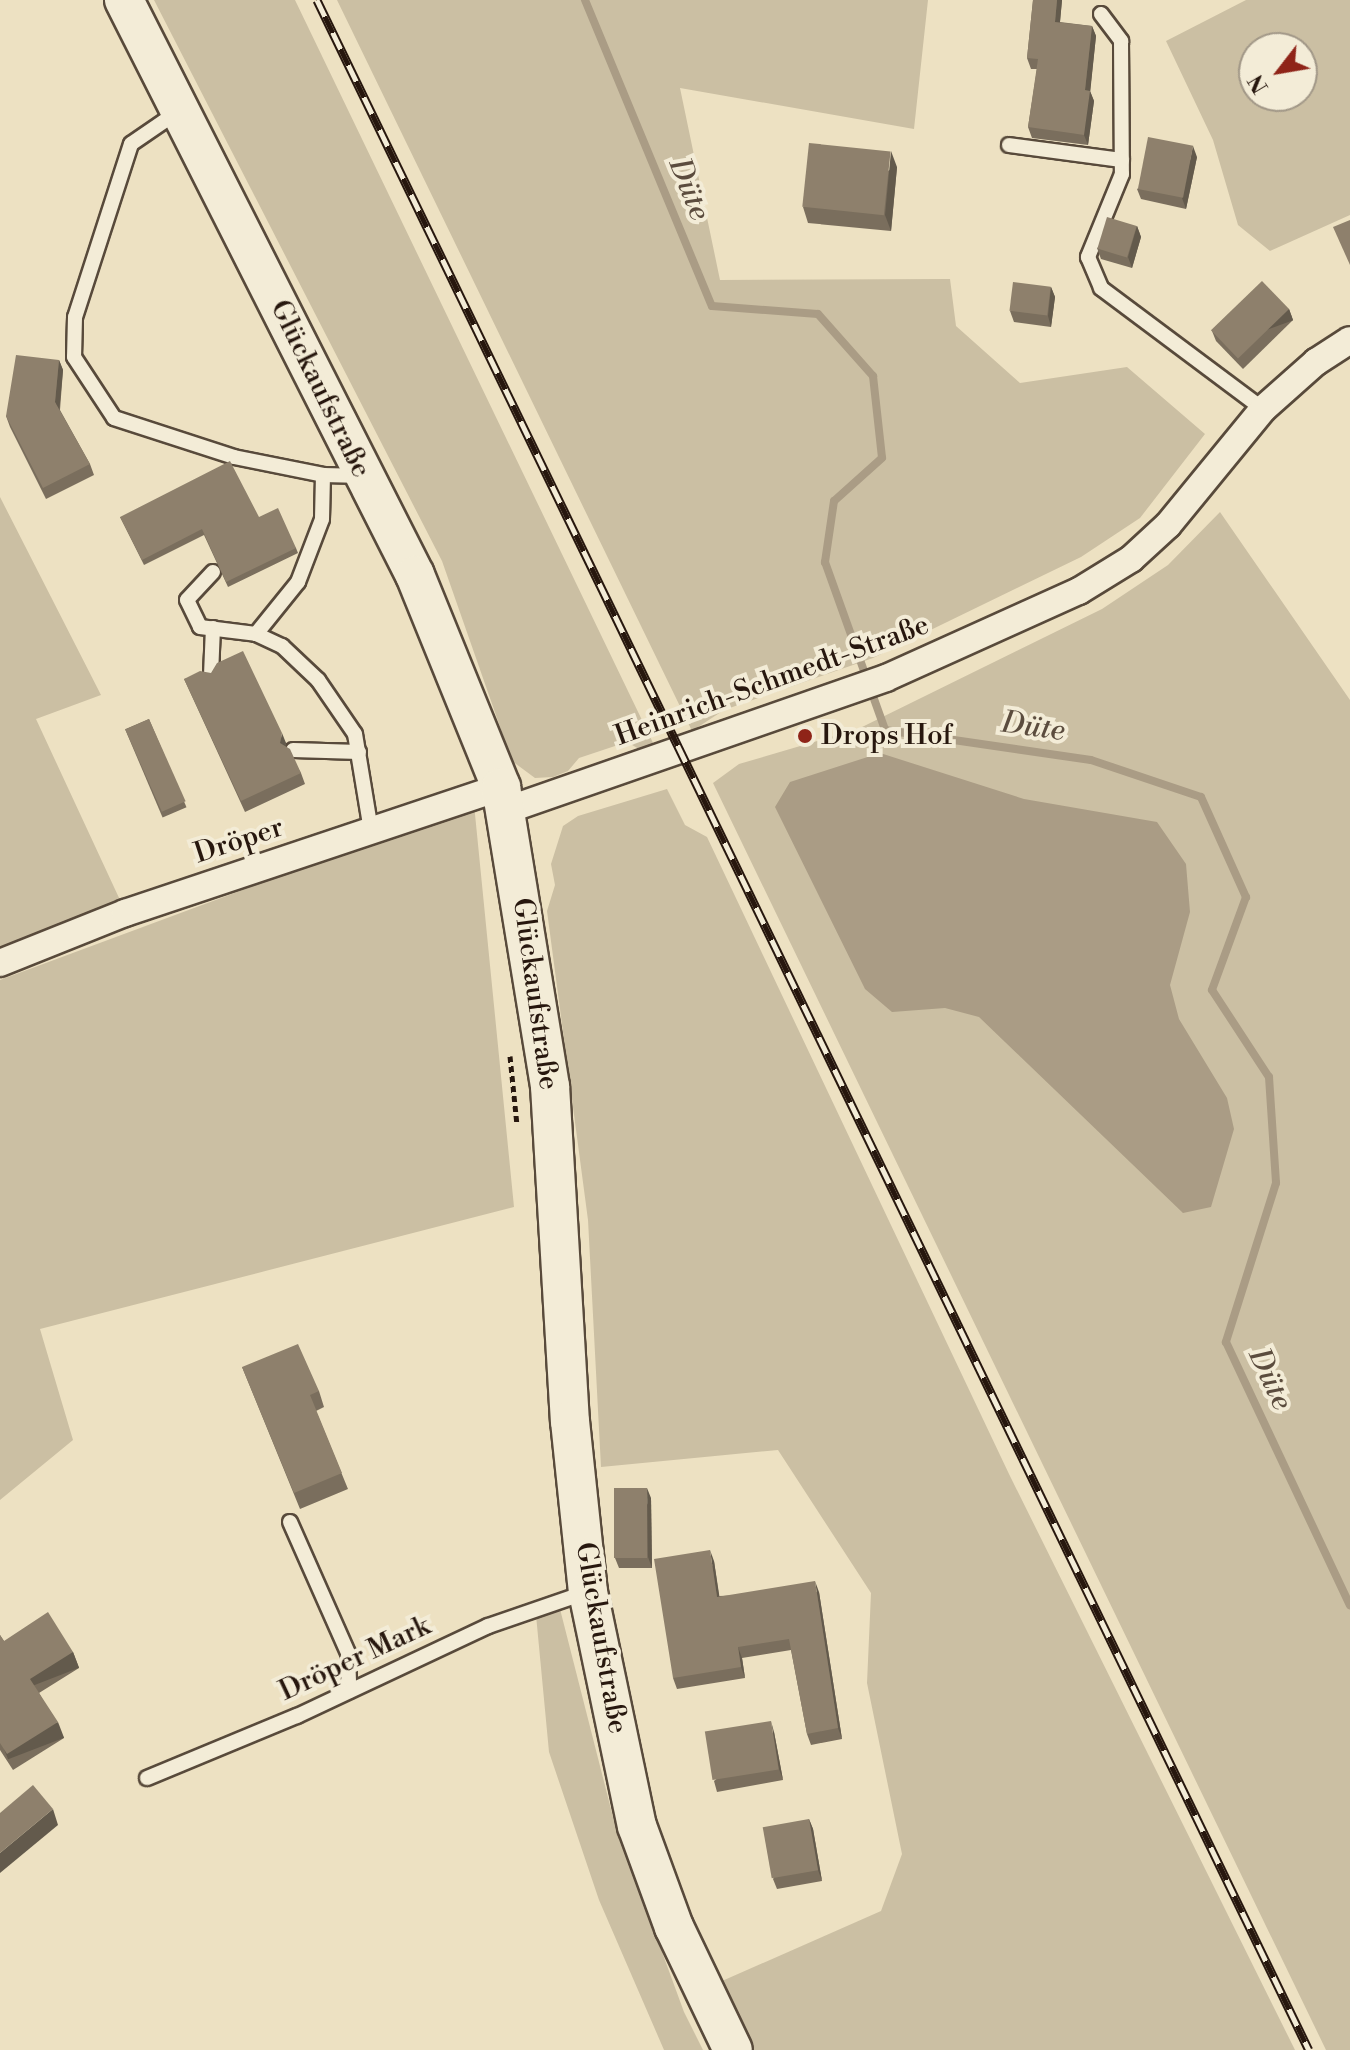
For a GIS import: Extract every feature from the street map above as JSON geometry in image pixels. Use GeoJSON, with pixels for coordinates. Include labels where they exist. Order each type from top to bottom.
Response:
{"type":"FeatureCollection","features":[{"type":"Feature","properties":{"kind":"main road","name":"Glückaufstraße"},"geometry":{"type":"LineString","coordinates":[[124,0],[182,110],[449,649],[504,798],[550,1086],[570,1421],[588,1592],[637,1826],[674,1927],[733,2050]]}},
{"type":"Feature","properties":{"kind":"street","name":"Heinrich-Schmedt-Straße"},"geometry":{"type":"LineString","coordinates":[[504,798],[844,694],[1079,591],[1131,559],[1168,525],[1263,409],[1316,362],[1350,340]]}},
{"type":"Feature","properties":{"kind":"street","name":"Dröper"},"geometry":{"type":"LineString","coordinates":[[0,963],[125,913],[371,831],[504,798]]}},
{"type":"Feature","properties":{"kind":"lane"},"geometry":{"type":"LineString","coordinates":[[1101,14],[1121,41],[1122,174],[1088,257],[1101,288],[1263,409]]}},
{"type":"Feature","properties":{"kind":"lane"},"geometry":{"type":"LineString","coordinates":[[182,110],[131,144],[75,317],[74,357],[114,418],[234,457],[323,475],[364,476]]}},
{"type":"Feature","properties":{"kind":"lane"},"geometry":{"type":"LineString","coordinates":[[1009,145],[1122,160]]}},
{"type":"Feature","properties":{"kind":"lane"},"geometry":{"type":"LineString","coordinates":[[256,634],[298,582],[322,519],[323,475]]}},
{"type":"Feature","properties":{"kind":"lane"},"geometry":{"type":"LineString","coordinates":[[213,572],[187,600],[200,627],[256,634],[282,646],[318,680],[342,709],[359,752],[371,831]]}},
{"type":"Feature","properties":{"kind":"lane"},"geometry":{"type":"LineString","coordinates":[[211,675],[213,628]]}},
{"type":"Feature","properties":{"kind":"lane"},"geometry":{"type":"LineString","coordinates":[[293,750],[359,752]]}},
{"type":"Feature","properties":{"kind":"lane"},"geometry":{"type":"LineString","coordinates":[[290,1522],[348,1653],[349,1691]]}},
{"type":"Feature","properties":{"kind":"lane","name":"Dröper Mark"},"geometry":{"type":"LineString","coordinates":[[147,1778],[531,1608],[588,1592]]}},
{"type":"Feature","properties":{"kind":"shaded area"},"geometry":{"type":"Polygon","coordinates":[[[154,0],[295,0],[654,745],[639,749],[627,742],[579,758],[568,771],[553,777],[535,778],[512,761],[442,561],[154,0]]]}},
{"type":"Feature","properties":{"kind":"shaded area"},"geometry":{"type":"Polygon","coordinates":[[[337,0],[928,0],[914,129],[680,88],[720,280],[950,279],[956,326],[1020,383],[1127,367],[1205,434],[1140,518],[1081,557],[873,658],[724,710],[692,731],[337,0]]]}},
{"type":"Feature","properties":{"kind":"shaded area"},"geometry":{"type":"Polygon","coordinates":[[[1246,0],[1350,0],[1350,215],[1270,251],[1238,225],[1213,140],[1166,41],[1246,0]]]}},
{"type":"Feature","properties":{"kind":"shaded area"},"geometry":{"type":"Polygon","coordinates":[[[0,497],[101,695],[36,719],[120,900],[0,947],[0,497]]]}},
{"type":"Feature","properties":{"kind":"shaded area"},"geometry":{"type":"Polygon","coordinates":[[[1220,512],[1350,700],[1350,2050],[1326,2050],[713,783],[739,764],[858,729],[1102,609],[1168,565],[1220,512]]]}},
{"type":"Feature","properties":{"kind":"shaded area"},"geometry":{"type":"Polygon","coordinates":[[[880,753],[1024,799],[1157,822],[1186,864],[1190,912],[1170,985],[1179,1019],[1227,1098],[1234,1129],[1211,1207],[1183,1213],[979,1017],[945,1008],[892,1012],[865,989],[775,807],[790,782],[880,753]]]}},
{"type":"Feature","properties":{"kind":"shaded area"},"geometry":{"type":"Polygon","coordinates":[[[667,789],[685,825],[707,837],[1009,1474],[1295,2050],[754,2050],[722,1981],[881,1911],[902,1854],[867,1683],[871,1593],[778,1450],[601,1467],[588,1220],[547,911],[555,885],[551,864],[563,826],[578,816],[667,789]]]}},
{"type":"Feature","properties":{"kind":"shaded area"},"geometry":{"type":"Polygon","coordinates":[[[474,804],[514,1207],[40,1329],[73,1440],[0,1500],[0,980],[474,804]]]}},
{"type":"Feature","properties":{"kind":"shaded area"},"geometry":{"type":"Polygon","coordinates":[[[560,1609],[614,1821],[684,2012],[703,2050],[664,2050],[599,1900],[549,1752],[536,1615],[560,1609]]]}},
{"type":"Feature","properties":{"kind":"building"},"geometry":{"type":"Polygon","coordinates":[[[1033,0],[1057,0],[1055,22],[1092,26],[1085,90],[1090,91],[1084,135],[1028,127],[1038,59],[1027,58],[1033,0]]]}},
{"type":"Feature","properties":{"kind":"building"},"geometry":{"type":"Polygon","coordinates":[[[1148,137],[1193,146],[1183,198],[1138,189],[1148,137]]]}},
{"type":"Feature","properties":{"kind":"building"},"geometry":{"type":"Polygon","coordinates":[[[809,143],[891,152],[884,215],[802,207],[809,143]]]}},
{"type":"Feature","properties":{"kind":"building"},"geometry":{"type":"Polygon","coordinates":[[[1107,217],[1137,226],[1127,258],[1097,249],[1107,217]]]}},
{"type":"Feature","properties":{"kind":"building"},"geometry":{"type":"Polygon","coordinates":[[[1350,220],[1350,265],[1333,227],[1350,220]]]}},
{"type":"Feature","properties":{"kind":"building"},"geometry":{"type":"Polygon","coordinates":[[[1262,281],[1289,309],[1238,358],[1211,330],[1262,281]]]}},
{"type":"Feature","properties":{"kind":"building"},"geometry":{"type":"Polygon","coordinates":[[[1013,282],[1051,287],[1047,315],[1009,311],[1013,282]]]}},
{"type":"Feature","properties":{"kind":"building"},"geometry":{"type":"Polygon","coordinates":[[[16,355],[59,360],[55,402],[90,464],[43,488],[6,416],[16,355]]]}},
{"type":"Feature","properties":{"kind":"building"},"geometry":{"type":"Polygon","coordinates":[[[230,461],[259,517],[278,508],[296,548],[226,582],[202,529],[142,560],[120,517],[230,461]]]}},
{"type":"Feature","properties":{"kind":"building"},"geometry":{"type":"Polygon","coordinates":[[[243,651],[282,733],[280,743],[290,749],[301,773],[241,801],[184,679],[200,671],[211,673],[217,663],[243,651]]]}},
{"type":"Feature","properties":{"kind":"building"},"geometry":{"type":"Polygon","coordinates":[[[149,719],[186,801],[162,812],[125,730],[149,719]]]}},
{"type":"Feature","properties":{"kind":"building"},"geometry":{"type":"Polygon","coordinates":[[[298,1344],[319,1391],[310,1395],[342,1473],[294,1493],[242,1367],[298,1344]]]}},
{"type":"Feature","properties":{"kind":"building"},"geometry":{"type":"Polygon","coordinates":[[[614,1488],[647,1488],[647,1558],[614,1558],[614,1488]]]}},
{"type":"Feature","properties":{"kind":"building"},"geometry":{"type":"Polygon","coordinates":[[[710,1550],[717,1597],[815,1581],[838,1728],[807,1734],[789,1639],[738,1647],[741,1667],[673,1678],[654,1559],[710,1550]]]}},
{"type":"Feature","properties":{"kind":"building"},"geometry":{"type":"Polygon","coordinates":[[[48,1612],[73,1652],[30,1679],[58,1722],[7,1754],[0,1743],[0,1635],[4,1641],[48,1612]]]}},
{"type":"Feature","properties":{"kind":"building"},"geometry":{"type":"Polygon","coordinates":[[[771,1721],[779,1769],[712,1780],[705,1731],[771,1721]]]}},
{"type":"Feature","properties":{"kind":"building"},"geometry":{"type":"Polygon","coordinates":[[[33,1785],[53,1809],[0,1853],[0,1813],[33,1785]]]}},
{"type":"Feature","properties":{"kind":"building"},"geometry":{"type":"Polygon","coordinates":[[[809,1819],[818,1870],[772,1878],[763,1827],[809,1819]]]}},
{"type":"Feature","properties":{"kind":"waterway","name":"Düte"},"geometry":{"type":"LineString","coordinates":[[585,0],[712,306],[818,314],[873,376],[882,458],[834,501],[825,562],[885,730],[1091,760],[1201,797],[1246,897],[1212,990],[1269,1077],[1276,1183],[1226,1342],[1350,1605]]}},
{"type":"Feature","properties":{"kind":"railway"},"geometry":{"type":"LineString","coordinates":[[317,0],[1309,2050]]}},
{"type":"Feature","properties":{"kind":"place","name":"Drops Hof"},"geometry":{"type":"Point","coordinates":[805,736]}}]}
